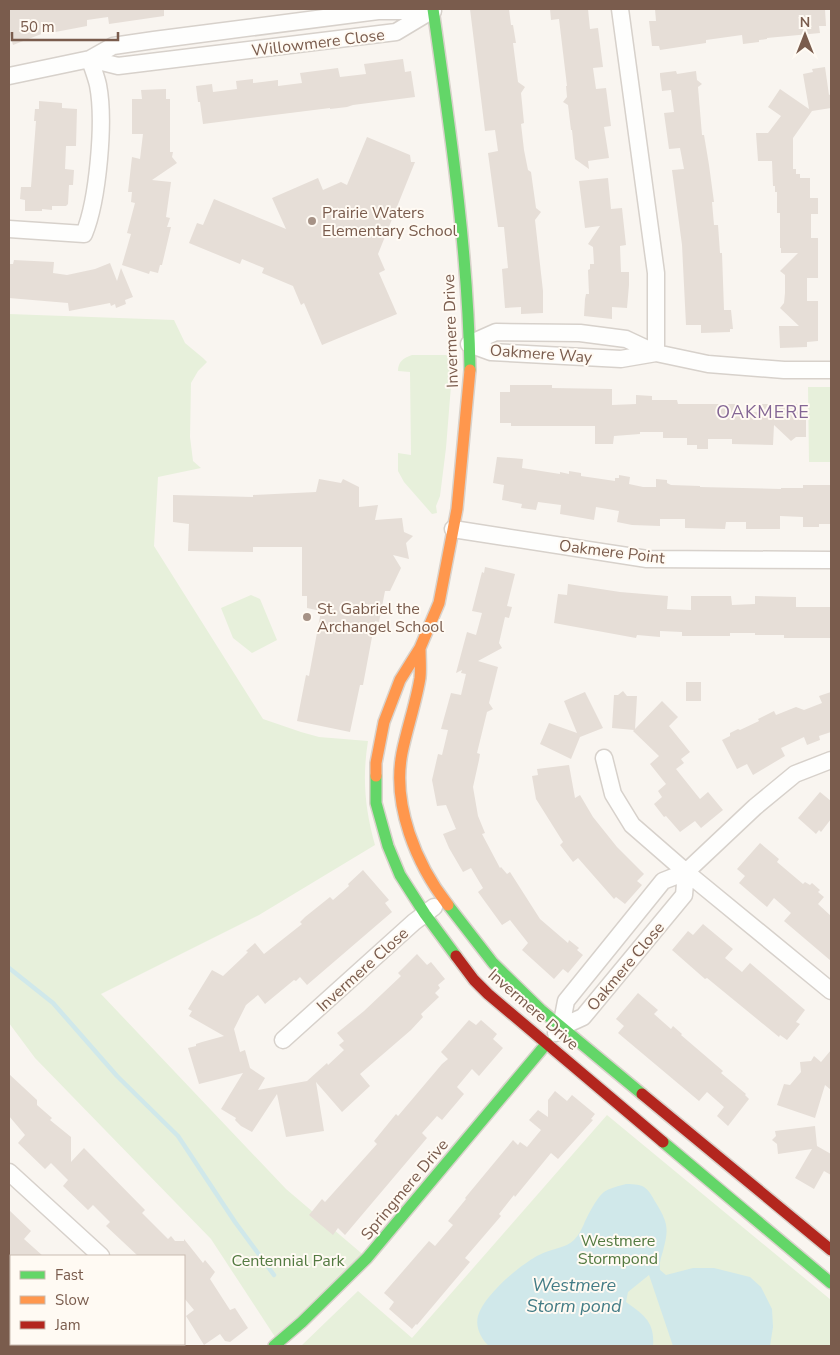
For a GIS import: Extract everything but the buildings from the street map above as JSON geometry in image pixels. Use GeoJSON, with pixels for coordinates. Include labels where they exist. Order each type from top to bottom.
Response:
{"type":"FeatureCollection","features":[{"type":"Feature","properties":{"kind":"street"},"geometry":{"type":"LineString","coordinates":[[620,9],[656,273],[656,353]]}},
{"type":"Feature","properties":{"kind":"street","name":"Willowmere Close"},"geometry":{"type":"LineString","coordinates":[[9,76],[90,59],[114,46],[378,11],[433,10]]}},
{"type":"Feature","properties":{"kind":"street","name":"Willowmere Close"},"geometry":{"type":"LineString","coordinates":[[90,59],[118,66],[396,32],[433,10]]}},
{"type":"Feature","properties":{"kind":"street","name":"Invermere Drive"},"geometry":{"type":"LineString","coordinates":[[433,10],[458,192],[469,319],[470,370],[464,443],[453,529],[439,603],[420,648],[400,680],[384,722],[376,763],[376,803],[391,853],[400,875],[425,914],[474,980],[488,994],[831,1283]]}},
{"type":"Feature","properties":{"kind":"street"},"geometry":{"type":"LineString","coordinates":[[9,229],[84,234],[89,223],[101,126],[98,85],[90,59]]}},
{"type":"Feature","properties":{"kind":"street","name":"Oakmere Way"},"geometry":{"type":"LineString","coordinates":[[469,344],[496,332],[580,333],[626,339],[656,353],[708,364],[784,370],[831,370]]}},
{"type":"Feature","properties":{"kind":"street","name":"Oakmere Way"},"geometry":{"type":"LineString","coordinates":[[469,344],[491,352],[621,359],[656,353]]}},
{"type":"Feature","properties":{"kind":"street","name":"Oakmere Point"},"geometry":{"type":"LineString","coordinates":[[453,529],[647,559],[831,560]]}},
{"type":"Feature","properties":{"kind":"street","name":"Invermere Drive"},"geometry":{"type":"LineString","coordinates":[[420,648],[420,678],[402,754],[400,776],[409,832],[419,858],[444,900],[493,963],[561,1027],[831,1250]]}},
{"type":"Feature","properties":{"kind":"street"},"geometry":{"type":"LineString","coordinates":[[604,758],[613,794],[632,825],[831,992]]}},
{"type":"Feature","properties":{"kind":"street","name":"Oakmere Close"},"geometry":{"type":"LineString","coordinates":[[561,1027],[566,1001],[662,881],[686,872],[755,807],[795,774],[831,760]]}},
{"type":"Feature","properties":{"kind":"street","name":"Oakmere Close"},"geometry":{"type":"LineString","coordinates":[[561,1027],[583,1017],[684,895],[686,872]]}},
{"type":"Feature","properties":{"kind":"street","name":"Invermere Close"},"geometry":{"type":"LineString","coordinates":[[283,1040],[425,914],[444,900]]}},
{"type":"Feature","properties":{"kind":"street"},"geometry":{"type":"LineString","coordinates":[[547,1043],[561,1027]]}},
{"type":"Feature","properties":{"kind":"street","name":"Springmere Drive"},"geometry":{"type":"LineString","coordinates":[[274,1346],[302,1322],[367,1258],[547,1043]]}},
{"type":"Feature","properties":{"kind":"street"},"geometry":{"type":"LineString","coordinates":[[9,1172],[99,1255]]}},
{"type":"Feature","properties":{"kind":"green space","name":"Centennial Park"},"geometry":{"type":"Polygon","coordinates":[[[9,314],[174,320],[185,343],[207,362],[198,371],[191,383],[190,437],[193,461],[201,468],[158,477],[154,546],[263,719],[319,737],[368,741],[365,781],[369,819],[375,845],[259,915],[101,994],[286,1189],[367,1258],[279,1343],[211,1239],[35,1058],[9,1023],[9,314]]]}},
{"type":"Feature","properties":{"kind":"green space"},"geometry":{"type":"Polygon","coordinates":[[[412,355],[446,355],[452,360],[449,370],[452,373],[440,496],[436,506],[437,513],[432,514],[404,482],[398,471],[398,453],[411,455],[410,372],[398,371],[398,368],[402,361],[412,355]]]}},
{"type":"Feature","properties":{"kind":"green space"},"geometry":{"type":"Polygon","coordinates":[[[808,387],[831,387],[831,462],[809,462],[808,387]]]}},
{"type":"Feature","properties":{"kind":"green space"},"geometry":{"type":"Polygon","coordinates":[[[251,595],[260,599],[277,640],[252,653],[233,638],[221,608],[251,595]]]}},
{"type":"Feature","properties":{"kind":"green space","name":"Westmere Stormpond"},"geometry":{"type":"Polygon","coordinates":[[[607,1115],[831,1300],[831,1346],[301,1346],[358,1291],[412,1338],[607,1115]]]}},
{"type":"Feature","properties":{"kind":"water","name":"Westmere Storm pond"},"geometry":{"type":"Polygon","coordinates":[[[626,1184],[645,1188],[650,1193],[663,1216],[667,1231],[660,1260],[660,1270],[666,1275],[693,1268],[714,1268],[750,1277],[761,1287],[772,1309],[773,1327],[770,1346],[673,1346],[649,1275],[628,1292],[626,1302],[647,1320],[652,1331],[653,1346],[489,1346],[486,1343],[479,1332],[477,1320],[482,1308],[495,1290],[531,1259],[571,1243],[580,1232],[593,1206],[602,1194],[609,1189],[626,1184]]]}},
{"type":"Feature","properties":{"kind":"waterway"},"geometry":{"type":"LineString","coordinates":[[9,968],[53,1003],[117,1076],[178,1136],[235,1222],[274,1275]]}},
{"type":"Feature","properties":{"kind":"traffic: fast"},"geometry":{"type":"LineString","coordinates":[[433,9],[452,144],[462,234],[469,325],[470,370]]}},
{"type":"Feature","properties":{"kind":"traffic: fast"},"geometry":{"type":"LineString","coordinates":[[376,776],[376,803],[388,846],[400,875],[425,914],[456,956]]}},
{"type":"Feature","properties":{"kind":"traffic: fast"},"geometry":{"type":"LineString","coordinates":[[448,905],[493,963],[541,1010],[642,1094]]}},
{"type":"Feature","properties":{"kind":"traffic: fast"},"geometry":{"type":"LineString","coordinates":[[274,1346],[302,1322],[367,1258],[547,1043]]}},
{"type":"Feature","properties":{"kind":"traffic: fast"},"geometry":{"type":"LineString","coordinates":[[663,1142],[831,1283]]}},
{"type":"Feature","properties":{"kind":"traffic: slow"},"geometry":{"type":"LineString","coordinates":[[376,776],[376,763],[384,722],[400,680],[420,648],[439,603],[457,509],[470,370]]}},
{"type":"Feature","properties":{"kind":"traffic: slow"},"geometry":{"type":"LineString","coordinates":[[420,648],[420,678],[402,753],[400,793],[409,833],[417,853],[436,889],[448,905]]}},
{"type":"Feature","properties":{"kind":"traffic: jam"},"geometry":{"type":"LineString","coordinates":[[456,956],[474,980],[488,994],[663,1142]]}},
{"type":"Feature","properties":{"kind":"traffic: jam"},"geometry":{"type":"LineString","coordinates":[[642,1094],[831,1250]]}},
{"type":"Feature","properties":{"kind":"place","name":"Prairie Waters Elementary School"},"geometry":{"type":"Point","coordinates":[312,221]}},
{"type":"Feature","properties":{"kind":"place","name":"St. Gabriel the Archangel School"},"geometry":{"type":"Point","coordinates":[307,617]}},
{"type":"Feature","properties":{"kind":"district","name":"OAKMERE"},"geometry":{"type":"Point","coordinates":[763,412]}}]}
